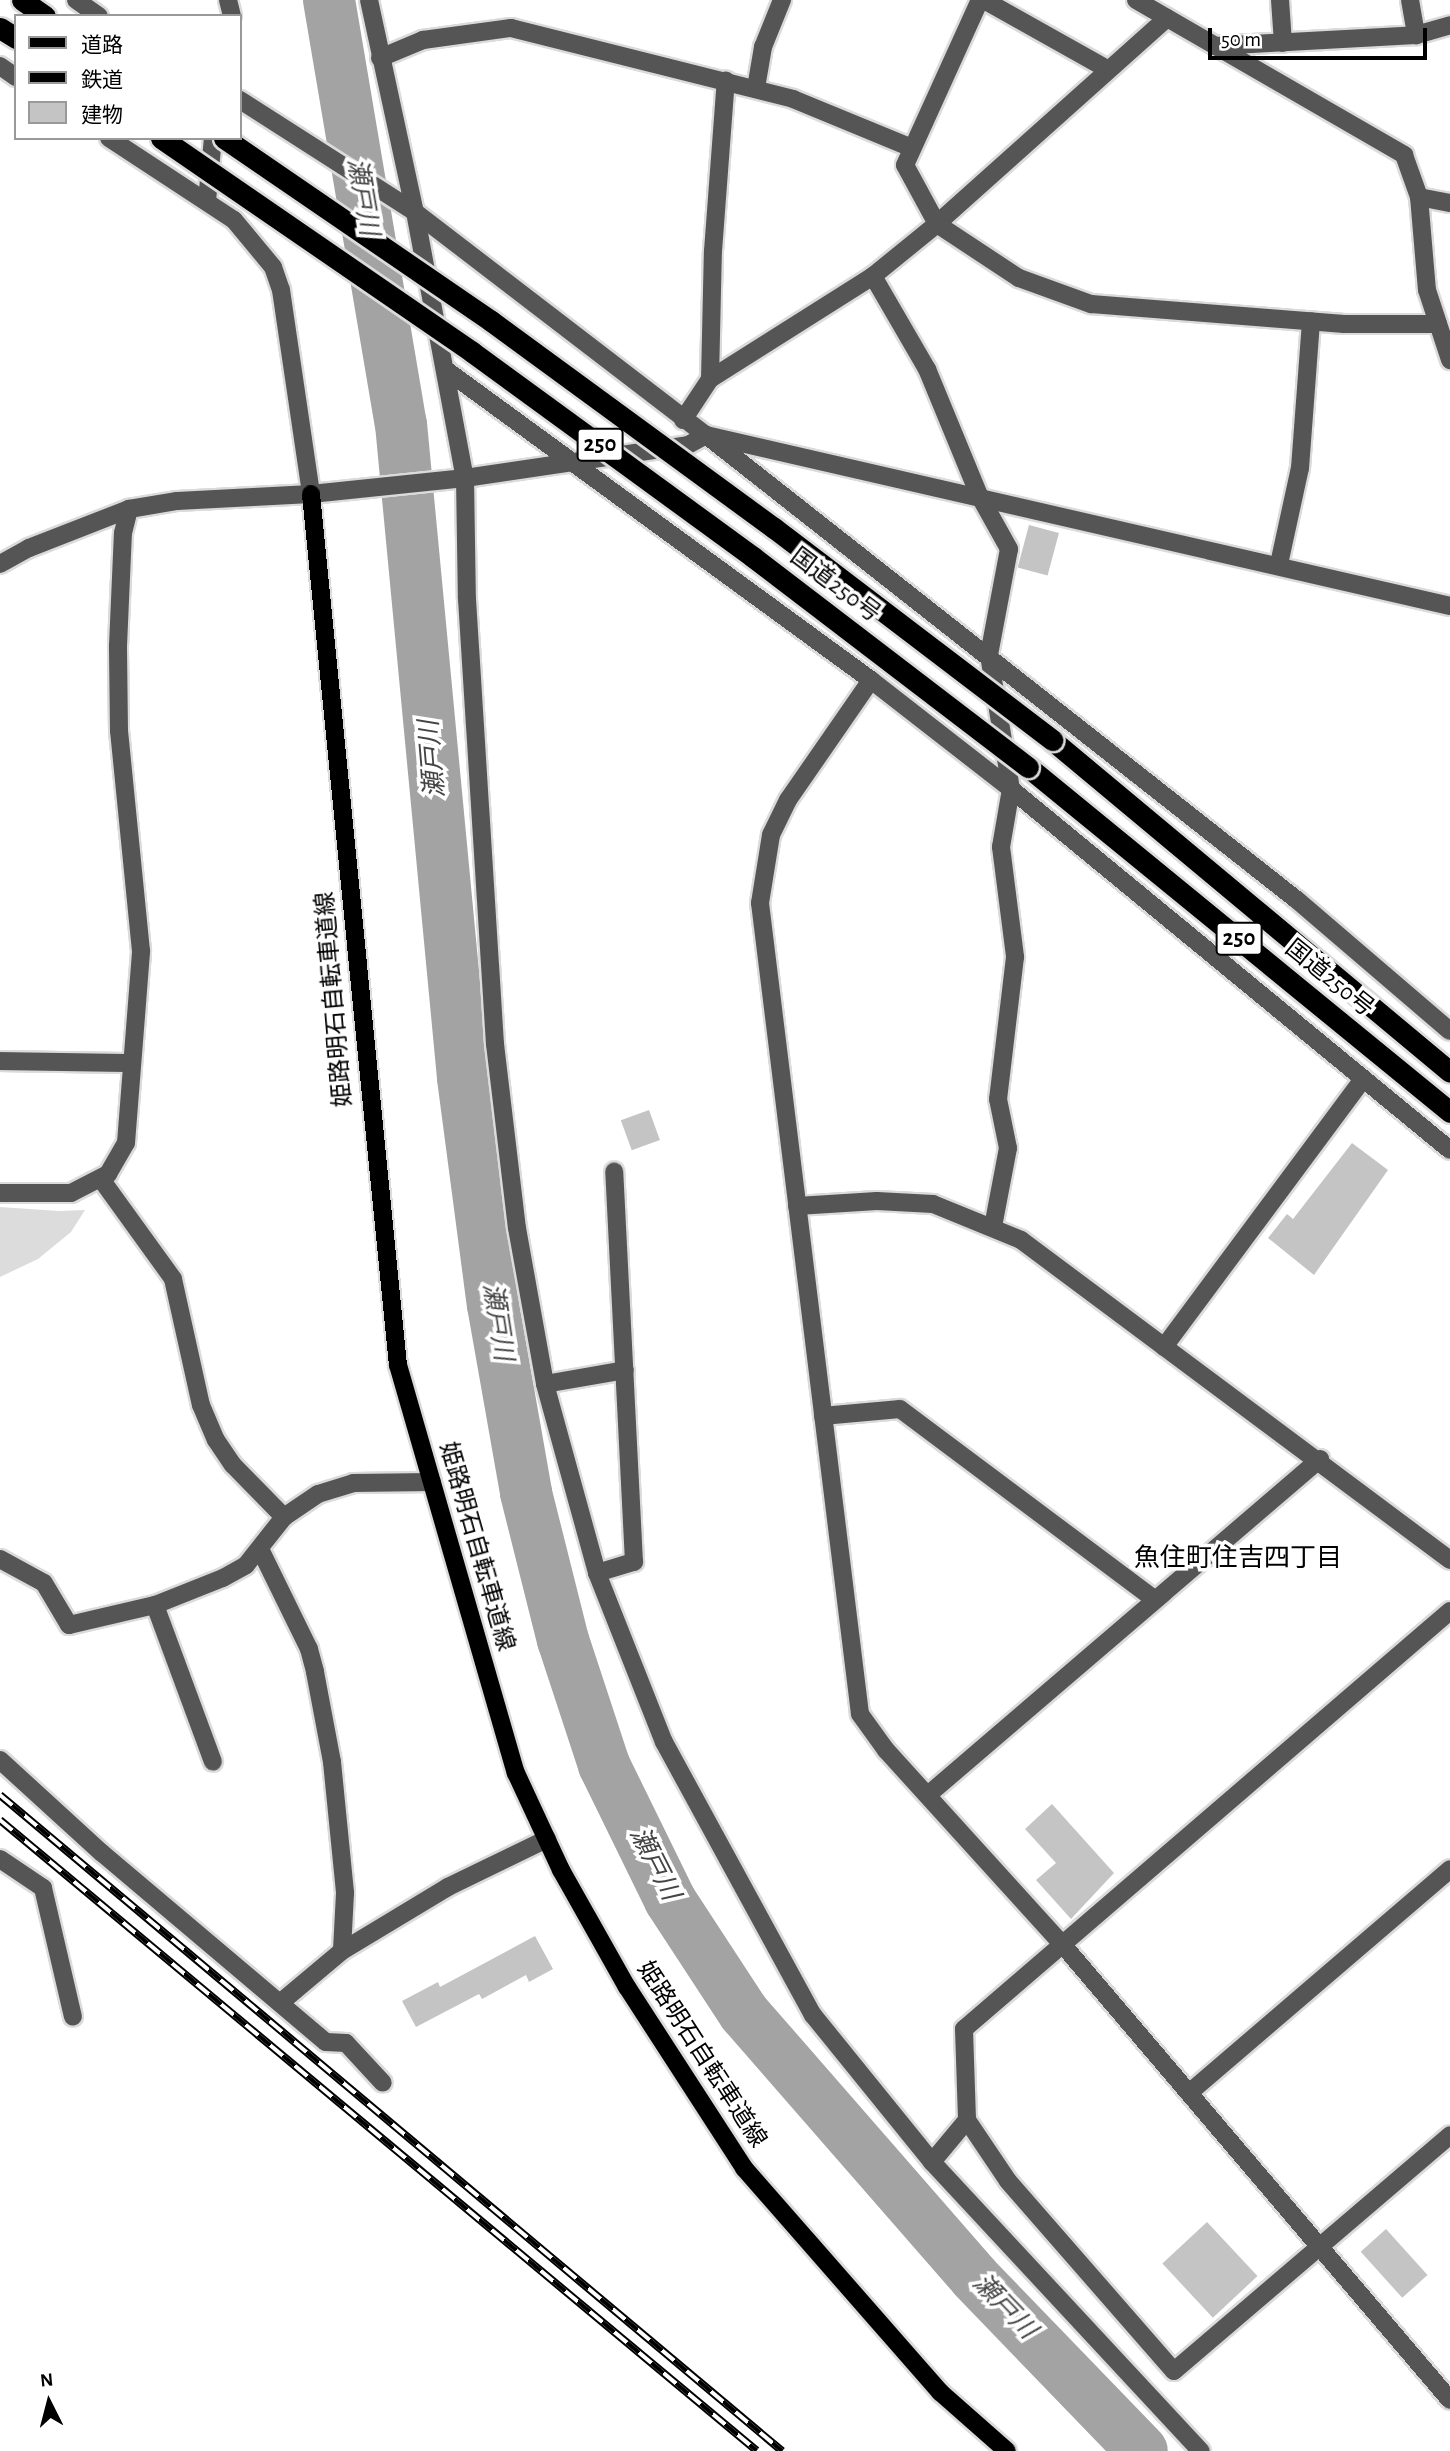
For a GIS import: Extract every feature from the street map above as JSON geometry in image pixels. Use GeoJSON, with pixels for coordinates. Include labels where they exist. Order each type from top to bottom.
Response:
{"type":"FeatureCollection","features":[{"type":"Feature","properties":{"kind":"highway"},"geometry":{"type":"LineString","coordinates":[[22,0],[42,14]]}},
{"type":"Feature","properties":{"kind":"highway","name":"国道250号"},"geometry":{"type":"LineString","coordinates":[[164,140],[483,360],[753,557],[1028,767],[1450,1112]]}},
{"type":"Feature","properties":{"kind":"highway","name":"国道250号"},"geometry":{"type":"LineString","coordinates":[[227,140],[502,329],[774,528],[1052,740],[1450,1072]]}},
{"type":"Feature","properties":{"kind":"main road","name":"姫路明石自転車道線"},"geometry":{"type":"LineString","coordinates":[[318,493],[398,1365],[516,1773],[547,1839],[627,1987],[744,2168],[940,2392],[1007,2451]]}},
{"type":"Feature","properties":{"kind":"street"},"geometry":{"type":"LineString","coordinates":[[76,0],[96,14]]}},
{"type":"Feature","properties":{"kind":"street"},"geometry":{"type":"LineString","coordinates":[[369,0],[415,212],[465,478],[467,599],[495,1044],[517,1228],[545,1384],[597,1573],[664,1742],[813,2015],[932,2162],[1201,2451]]}},
{"type":"Feature","properties":{"kind":"street"},"geometry":{"type":"LineString","coordinates":[[756,88],[764,47],[782,0]]}},
{"type":"Feature","properties":{"kind":"street"},"geometry":{"type":"LineString","coordinates":[[1107,69],[982,0],[905,165],[937,224],[1019,278],[1091,304],[1311,321],[1438,324]]}},
{"type":"Feature","properties":{"kind":"street"},"geometry":{"type":"LineString","coordinates":[[1136,0],[1404,155],[1419,197],[1427,290],[1450,360]]}},
{"type":"Feature","properties":{"kind":"street"},"geometry":{"type":"LineString","coordinates":[[1280,0],[1283,43]]}},
{"type":"Feature","properties":{"kind":"street"},"geometry":{"type":"LineString","coordinates":[[1410,0],[1416,35]]}},
{"type":"Feature","properties":{"kind":"street"},"geometry":{"type":"LineString","coordinates":[[683,420],[710,379],[873,276],[937,224],[1167,18]]}},
{"type":"Feature","properties":{"kind":"street"},"geometry":{"type":"LineString","coordinates":[[1215,46],[1416,35],[1450,25]]}},
{"type":"Feature","properties":{"kind":"street"},"geometry":{"type":"LineString","coordinates":[[380,58],[423,40],[511,28],[756,88],[829,111],[912,148]]}},
{"type":"Feature","properties":{"kind":"street"},"geometry":{"type":"LineString","coordinates":[[710,379],[713,251],[726,80]]}},
{"type":"Feature","properties":{"kind":"street"},"geometry":{"type":"LineString","coordinates":[[244,101],[415,212],[706,436],[989,655],[1297,900],[1450,1031]]}},
{"type":"Feature","properties":{"kind":"street"},"geometry":{"type":"LineString","coordinates":[[112,140],[207,201],[256,242],[273,267],[281,290],[318,493]]}},
{"type":"Feature","properties":{"kind":"street"},"geometry":{"type":"LineString","coordinates":[[207,201],[214,140]]}},
{"type":"Feature","properties":{"kind":"street"},"geometry":{"type":"LineString","coordinates":[[1419,197],[1450,203]]}},
{"type":"Feature","properties":{"kind":"street"},"geometry":{"type":"LineString","coordinates":[[873,276],[928,369],[979,495],[1009,548],[989,655],[1010,789],[1001,847],[1015,957],[998,1099],[1008,1148],[993,1227]]}},
{"type":"Feature","properties":{"kind":"street"},"geometry":{"type":"LineString","coordinates":[[1279,564],[1300,468],[1311,321]]}},
{"type":"Feature","properties":{"kind":"street"},"geometry":{"type":"LineString","coordinates":[[446,370],[871,680],[1010,789],[1450,1150]]}},
{"type":"Feature","properties":{"kind":"street"},"geometry":{"type":"LineString","coordinates":[[0,564],[29,548],[129,509],[177,501],[318,493],[465,478],[688,445],[706,436],[979,495],[1450,606]]}},
{"type":"Feature","properties":{"kind":"street"},"geometry":{"type":"LineString","coordinates":[[0,1193],[71,1193],[108,1174],[126,1143],[141,951],[119,731],[118,646],[123,533],[129,509]]}},
{"type":"Feature","properties":{"kind":"street"},"geometry":{"type":"LineString","coordinates":[[871,680],[777,823],[760,903],[860,1714],[886,1750],[929,1794],[1063,1945],[1450,2400]]}},
{"type":"Feature","properties":{"kind":"street"},"geometry":{"type":"LineString","coordinates":[[0,1061],[132,1063]]}},
{"type":"Feature","properties":{"kind":"street"},"geometry":{"type":"LineString","coordinates":[[1164,1347],[1363,1079]]}},
{"type":"Feature","properties":{"kind":"street"},"geometry":{"type":"LineString","coordinates":[[597,1573],[634,1562],[614,1172]]}},
{"type":"Feature","properties":{"kind":"street"},"geometry":{"type":"LineString","coordinates":[[101,1179],[173,1279],[201,1405],[216,1440],[233,1465],[284,1517]]}},
{"type":"Feature","properties":{"kind":"street"},"geometry":{"type":"LineString","coordinates":[[797,1206],[877,1201],[933,1204],[1021,1240],[1320,1459],[1450,1560]]}},
{"type":"Feature","properties":{"kind":"street"},"geometry":{"type":"LineString","coordinates":[[545,1384],[625,1370]]}},
{"type":"Feature","properties":{"kind":"street"},"geometry":{"type":"LineString","coordinates":[[823,1416],[900,1409],[1154,1599]]}},
{"type":"Feature","properties":{"kind":"street"},"geometry":{"type":"LineString","coordinates":[[929,1794],[1320,1459]]}},
{"type":"Feature","properties":{"kind":"street"},"geometry":{"type":"LineString","coordinates":[[0,1559],[44,1583],[69,1625],[155,1605],[223,1578],[246,1565],[261,1550],[284,1517],[318,1494],[353,1483],[432,1482]]}},
{"type":"Feature","properties":{"kind":"street"},"geometry":{"type":"LineString","coordinates":[[261,1550],[309,1649],[316,1672],[332,1762],[345,1893],[342,1951]]}},
{"type":"Feature","properties":{"kind":"street"},"geometry":{"type":"LineString","coordinates":[[155,1605],[213,1762]]}},
{"type":"Feature","properties":{"kind":"street"},"geometry":{"type":"LineString","coordinates":[[1450,1611],[964,2029],[967,2120],[1008,2181],[1174,2371],[1450,2135]]}},
{"type":"Feature","properties":{"kind":"street"},"geometry":{"type":"LineString","coordinates":[[0,1760],[102,1853],[326,2042],[346,2043],[383,2083]]}},
{"type":"Feature","properties":{"kind":"street"},"geometry":{"type":"LineString","coordinates":[[280,2003],[342,1951],[448,1887],[547,1839]]}},
{"type":"Feature","properties":{"kind":"street"},"geometry":{"type":"LineString","coordinates":[[0,1859],[43,1888],[74,2017]]}},
{"type":"Feature","properties":{"kind":"street"},"geometry":{"type":"LineString","coordinates":[[1189,2093],[1450,1869]]}},
{"type":"Feature","properties":{"kind":"street"},"geometry":{"type":"LineString","coordinates":[[932,2162],[967,2120]]}},
{"type":"Feature","properties":{"kind":"shaded area"},"geometry":{"type":"Polygon","coordinates":[[[0,1207],[85,1210],[71,1232],[38,1259],[0,1277],[0,1207]]]}},
{"type":"Feature","properties":{"kind":"building"},"geometry":{"type":"Polygon","coordinates":[[[1029,525],[1059,533],[1048,576],[1018,568],[1029,525]]]}},
{"type":"Feature","properties":{"kind":"building"},"geometry":{"type":"Polygon","coordinates":[[[649,1110],[660,1140],[632,1150],[621,1120],[649,1110]]]}},
{"type":"Feature","properties":{"kind":"building"},"geometry":{"type":"Polygon","coordinates":[[[1352,1143],[1388,1170],[1314,1275],[1268,1238],[1287,1214],[1293,1219],[1352,1143]]]}},
{"type":"Feature","properties":{"kind":"building"},"geometry":{"type":"Polygon","coordinates":[[[1052,1804],[1114,1873],[1071,1919],[1036,1880],[1056,1863],[1025,1829],[1052,1804]]]}},
{"type":"Feature","properties":{"kind":"building"},"geometry":{"type":"Polygon","coordinates":[[[535,1936],[553,1969],[529,1982],[526,1975],[482,1999],[479,1994],[416,2027],[402,2001],[438,1982],[440,1987],[535,1936]]]}},
{"type":"Feature","properties":{"kind":"building"},"geometry":{"type":"Polygon","coordinates":[[[1207,2222],[1257,2276],[1213,2318],[1162,2264],[1207,2222]]]}},
{"type":"Feature","properties":{"kind":"building"},"geometry":{"type":"Polygon","coordinates":[[[1386,2229],[1427,2275],[1402,2298],[1361,2252],[1386,2229]]]}},
{"type":"Feature","properties":{"kind":"waterway","name":"瀬戸川"},"geometry":{"type":"LineString","coordinates":[[329,0],[401,424],[463,1078],[493,1305],[526,1493],[563,1640],[604,1765],[670,1900],[744,2013],[975,2278],[1142,2451]]}},
{"type":"Feature","properties":{"kind":"railway"},"geometry":{"type":"LineString","coordinates":[[0,1795],[782,2451]]}},
{"type":"Feature","properties":{"kind":"railway"},"geometry":{"type":"LineString","coordinates":[[0,1820],[757,2451]]}},
{"type":"Feature","properties":{"kind":"district","name":"魚住町住吉四丁目"},"geometry":{"type":"Point","coordinates":[1238,1559]}}]}
